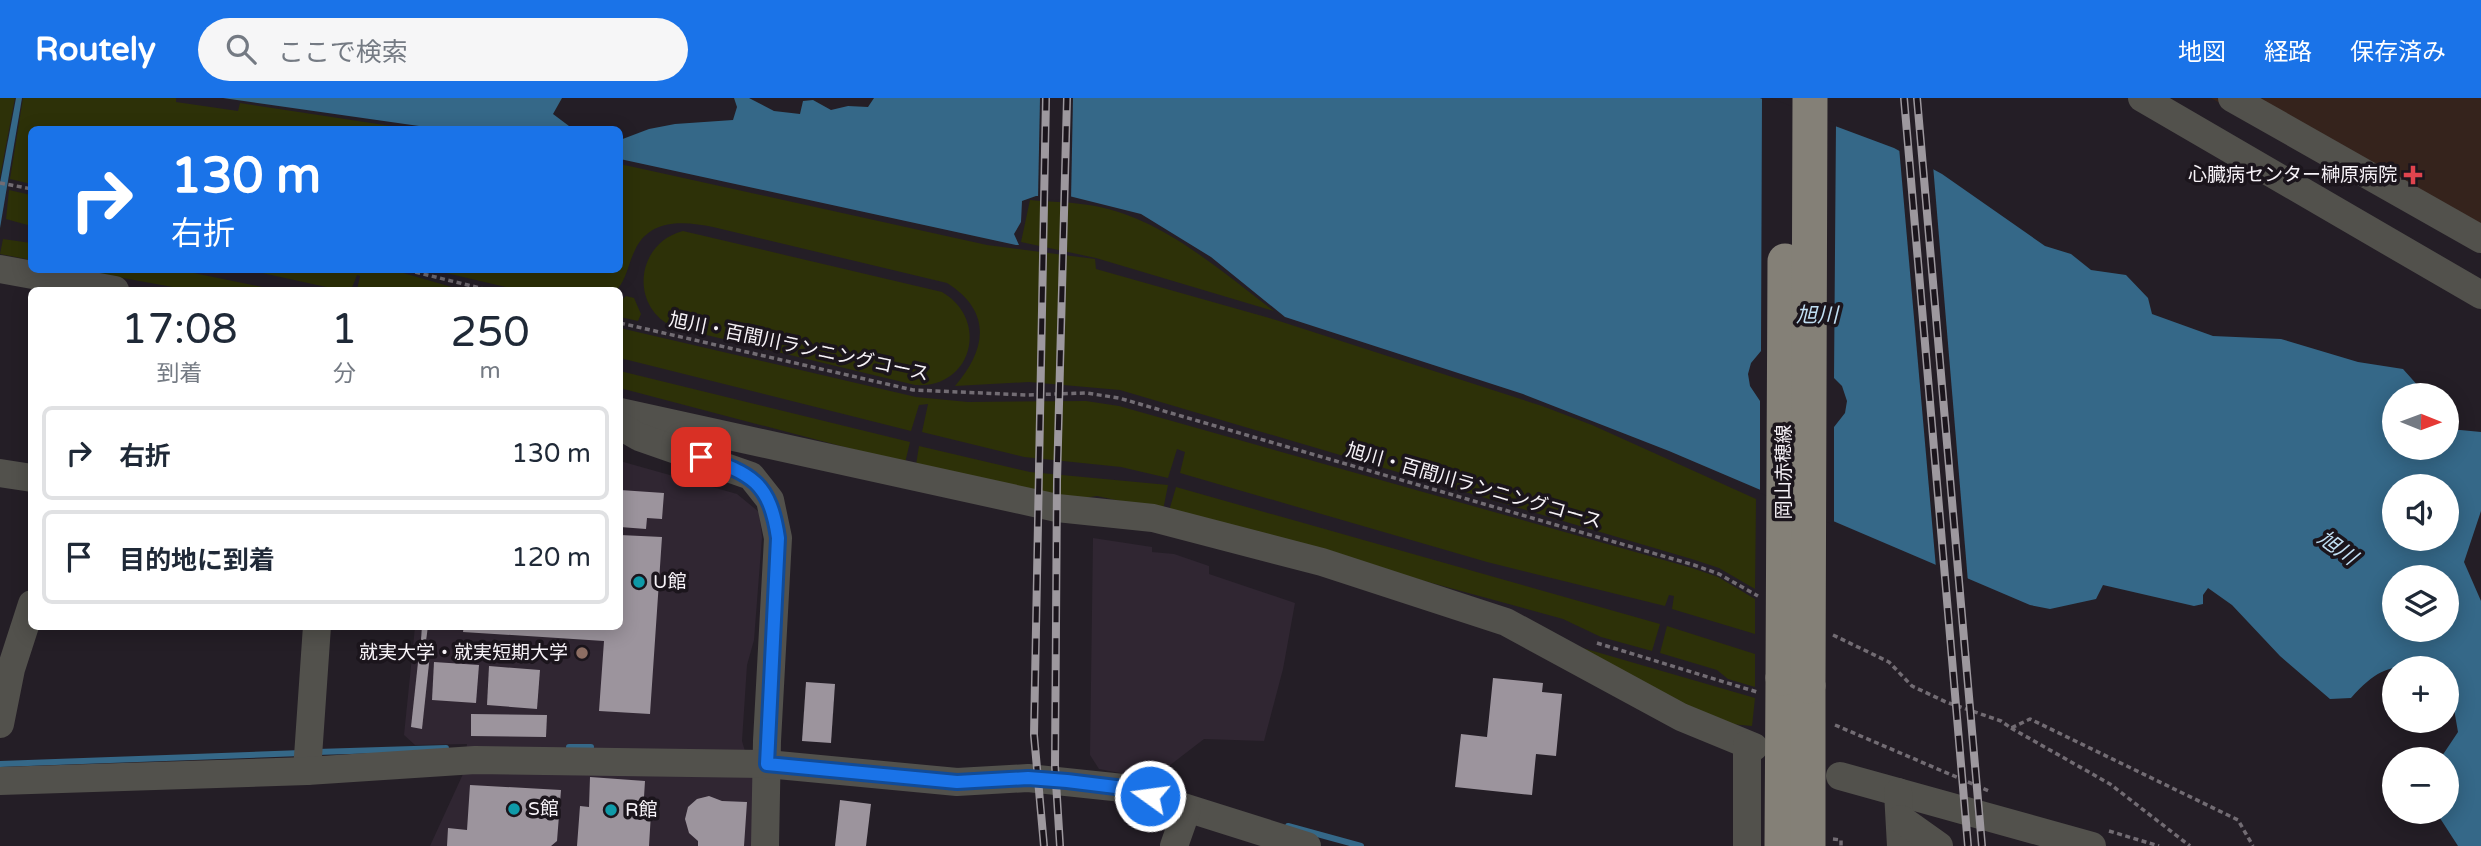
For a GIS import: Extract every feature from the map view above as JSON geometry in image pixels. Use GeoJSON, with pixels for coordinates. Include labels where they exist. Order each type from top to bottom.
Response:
{"type":"FeatureCollection","features":[{"type":"Feature","properties":{"kind":"main road","name":"岡山赤穂線"},"geometry":{"type":"LineString","coordinates":[[1785,98],[1786,686],[1808,846]]}},
{"type":"Feature","properties":{"kind":"main road","name":"岡山赤穂線"},"geometry":{"type":"LineString","coordinates":[[1782,846],[1810,98]]}},
{"type":"Feature","properties":{"kind":"street"},"geometry":{"type":"LineString","coordinates":[[2141,98],[2481,295]]}},
{"type":"Feature","properties":{"kind":"street"},"geometry":{"type":"LineString","coordinates":[[2232,98],[2481,239]]}},
{"type":"Feature","properties":{"kind":"street"},"geometry":{"type":"LineString","coordinates":[[3,269],[30,287]]}},
{"type":"Feature","properties":{"kind":"street"},"geometry":{"type":"LineString","coordinates":[[3,269],[99,287]]}},
{"type":"Feature","properties":{"kind":"street"},"geometry":{"type":"LineString","coordinates":[[623,413],[1057,508],[1153,518],[1322,562],[1506,622],[1681,717],[1750,746],[1747,846]]}},
{"type":"Feature","properties":{"kind":"street"},"geometry":{"type":"LineString","coordinates":[[623,428],[639,437],[751,476],[770,500],[778,538],[765,846]]}},
{"type":"Feature","properties":{"kind":"street"},"geometry":{"type":"LineString","coordinates":[[0,473],[28,477]]}},
{"type":"Feature","properties":{"kind":"street"},"geometry":{"type":"LineString","coordinates":[[0,724],[11,669],[28,616]]}},
{"type":"Feature","properties":{"kind":"street"},"geometry":{"type":"LineString","coordinates":[[307,758],[317,630]]}},
{"type":"Feature","properties":{"kind":"street"},"geometry":{"type":"LineString","coordinates":[[0,781],[307,758],[767,764],[957,782],[1028,778],[1124,788],[1307,846]]}},
{"type":"Feature","properties":{"kind":"street"},"geometry":{"type":"LineString","coordinates":[[1840,776],[1939,846]]}},
{"type":"Feature","properties":{"kind":"street"},"geometry":{"type":"LineString","coordinates":[[1174,846],[1187,809]]}},
{"type":"Feature","properties":{"kind":"street"},"geometry":{"type":"LineString","coordinates":[[1900,819],[2094,836]]}},
{"type":"Feature","properties":{"kind":"path"},"geometry":{"type":"LineString","coordinates":[[0,183],[28,188]]}},
{"type":"Feature","properties":{"kind":"path"},"geometry":{"type":"LineString","coordinates":[[419,273],[476,287]]}},
{"type":"Feature","properties":{"kind":"path","name":"旭川・百間川ランニングコース"},"geometry":{"type":"LineString","coordinates":[[623,324],[913,390],[1027,395],[1086,393],[1119,398],[1693,565],[1719,574],[1766,600]]}},
{"type":"Feature","properties":{"kind":"path"},"geometry":{"type":"LineString","coordinates":[[1825,631],[1889,662],[1912,686],[2001,721],[2110,784],[2190,846]]}},
{"type":"Feature","properties":{"kind":"path"},"geometry":{"type":"LineString","coordinates":[[1593,642],[1786,686]]}},
{"type":"Feature","properties":{"kind":"path"},"geometry":{"type":"LineString","coordinates":[[2011,728],[2030,719],[2238,820],[2253,846]]}},
{"type":"Feature","properties":{"kind":"path"},"geometry":{"type":"LineString","coordinates":[[1826,722],[2001,795]]}},
{"type":"Feature","properties":{"kind":"path"},"geometry":{"type":"LineString","coordinates":[[2094,836],[2159,846]]}},
{"type":"Feature","properties":{"kind":"shaded area","name":"心臓病センター榊原病院"},"geometry":{"type":"Polygon","coordinates":[[[2211,98],[2481,98],[2481,252],[2211,98]]]}},
{"type":"Feature","properties":{"kind":"shaded area","name":"就実大学・就実短期大学"},"geometry":{"type":"Polygon","coordinates":[[[623,462],[737,494],[759,512],[762,537],[754,640],[747,665],[742,741],[757,792],[755,846],[430,846],[463,774],[467,744],[415,745],[404,735],[415,630],[623,630],[623,462]]]}},
{"type":"Feature","properties":{"kind":"shaded area"},"geometry":{"type":"Polygon","coordinates":[[[1093,538],[1152,547],[1152,552],[1174,554],[1209,566],[1209,574],[1295,603],[1283,669],[1264,741],[1204,739],[1152,779],[1099,769],[1090,755],[1093,538]]]}},
{"type":"Feature","properties":{"kind":"green space"},"geometry":{"type":"Polygon","coordinates":[[[0,98],[15,98],[0,177],[0,98]]]}},
{"type":"Feature","properties":{"kind":"green space"},"geometry":{"type":"Polygon","coordinates":[[[23,98],[176,98],[176,102],[238,111],[240,103],[391,126],[28,126],[28,183],[10,179],[23,98]]]}},
{"type":"Feature","properties":{"kind":"green space"},"geometry":{"type":"Polygon","coordinates":[[[623,165],[987,245],[1095,259],[1096,269],[1276,320],[1542,406],[1592,425],[1756,499],[1755,589],[1719,568],[1695,560],[1120,390],[1029,382],[955,386],[973,359],[980,332],[972,306],[947,283],[713,227],[680,223],[659,227],[641,240],[619,287],[505,287],[446,273],[623,273],[623,165]]]}},
{"type":"Feature","properties":{"kind":"green space"},"geometry":{"type":"Polygon","coordinates":[[[9,190],[28,194],[28,225],[6,219],[9,190]]]}},
{"type":"Feature","properties":{"kind":"green space"},"geometry":{"type":"Polygon","coordinates":[[[1030,200],[1095,206],[1144,222],[1212,263],[1274,311],[1096,258],[1021,242],[1030,200]]]}},
{"type":"Feature","properties":{"kind":"green space"},"geometry":{"type":"Polygon","coordinates":[[[683,231],[942,292],[957,304],[966,319],[970,335],[968,350],[961,365],[950,376],[934,383],[915,385],[673,327],[649,305],[644,291],[644,276],[655,248],[667,238],[683,231]]]}},
{"type":"Feature","properties":{"kind":"green space"},"geometry":{"type":"Polygon","coordinates":[[[3,239],[28,243],[28,259],[0,254],[3,239]]]}},
{"type":"Feature","properties":{"kind":"green space"},"geometry":{"type":"Polygon","coordinates":[[[96,273],[194,273],[262,287],[172,287],[96,273]]]}},
{"type":"Feature","properties":{"kind":"green space"},"geometry":{"type":"Polygon","coordinates":[[[262,273],[403,273],[452,287],[358,287],[360,276],[357,275],[352,287],[326,287],[262,273]]]}},
{"type":"Feature","properties":{"kind":"green space"},"geometry":{"type":"Polygon","coordinates":[[[626,296],[634,298],[641,314],[638,321],[623,318],[623,299],[626,296]]]}},
{"type":"Feature","properties":{"kind":"green space"},"geometry":{"type":"Polygon","coordinates":[[[623,329],[916,397],[968,402],[1086,401],[1119,406],[1718,577],[1755,599],[1755,634],[1672,609],[1674,596],[1669,595],[1665,606],[1487,562],[1180,473],[1185,452],[1177,449],[1168,478],[1121,467],[1024,457],[922,432],[928,404],[919,405],[911,431],[623,359],[623,329]]]}},
{"type":"Feature","properties":{"kind":"green space"},"geometry":{"type":"Polygon","coordinates":[[[623,372],[910,442],[905,463],[623,389],[623,372]]]}},
{"type":"Feature","properties":{"kind":"green space"},"geometry":{"type":"Polygon","coordinates":[[[919,446],[1030,472],[1168,485],[1163,510],[1097,496],[1068,500],[916,465],[919,446]]]}},
{"type":"Feature","properties":{"kind":"green space"},"geometry":{"type":"Polygon","coordinates":[[[1176,487],[1660,624],[1652,651],[1601,637],[1563,619],[1169,511],[1176,487]]]}},
{"type":"Feature","properties":{"kind":"green space"},"geometry":{"type":"Polygon","coordinates":[[[1667,626],[1755,654],[1755,687],[1728,679],[1717,670],[1660,653],[1667,626]]]}},
{"type":"Feature","properties":{"kind":"green space"},"geometry":{"type":"Polygon","coordinates":[[[1562,642],[1755,698],[1752,726],[1720,723],[1562,642]]]}},
{"type":"Feature","properties":{"kind":"water"},"geometry":{"type":"Polygon","coordinates":[[[16,98],[22,98],[0,228],[0,183],[16,98]]]}},
{"type":"Feature","properties":{"kind":"water"},"geometry":{"type":"Polygon","coordinates":[[[223,98],[562,98],[553,114],[569,126],[419,126],[223,98]]]}},
{"type":"Feature","properties":{"kind":"water","name":"旭川"},"geometry":{"type":"Polygon","coordinates":[[[734,98],[749,98],[774,111],[800,114],[803,101],[813,100],[831,110],[848,106],[868,107],[874,98],[1760,98],[1894,148],[1942,174],[2045,246],[2071,254],[2091,270],[2126,275],[2148,298],[2152,314],[2213,336],[2281,339],[2358,362],[2403,369],[2416,383],[2382,383],[2382,460],[2459,460],[2459,430],[2481,432],[2481,511],[2464,562],[2481,601],[2481,846],[2458,846],[2444,824],[2459,824],[2459,747],[2448,747],[2459,733],[2459,656],[2382,656],[2382,672],[2351,698],[2330,699],[2280,656],[2232,605],[2208,588],[2203,595],[2203,604],[2194,606],[2103,585],[2096,599],[2050,609],[2030,605],[1669,451],[1523,394],[1285,317],[1211,257],[1141,214],[1069,196],[1036,196],[1022,201],[1021,222],[1014,234],[1019,245],[1016,245],[623,160],[623,139],[649,129],[675,124],[733,120],[737,107],[734,98]]]}},
{"type":"Feature","properties":{"kind":"pier"},"geometry":{"type":"Polygon","coordinates":[[[1040,98],[1073,98],[1071,200],[1038,199],[1040,98]]]}},
{"type":"Feature","properties":{"kind":"pier"},"geometry":{"type":"Polygon","coordinates":[[[1762,98],[1770,98],[1836,123],[1834,378],[1842,386],[1847,401],[1845,413],[1834,427],[1834,525],[1760,493],[1760,401],[1750,386],[1748,374],[1751,363],[1761,351],[1762,98]]]}},
{"type":"Feature","properties":{"kind":"pier"},"geometry":{"type":"Polygon","coordinates":[[[1899,147],[1933,165],[1968,582],[1936,568],[1899,147]]]}},
{"type":"Feature","properties":{"kind":"building"},"geometry":{"type":"Polygon","coordinates":[[[623,490],[664,493],[662,519],[647,518],[646,529],[623,527],[623,490]]]}},
{"type":"Feature","properties":{"kind":"building","name":"U館"},"geometry":{"type":"Polygon","coordinates":[[[623,535],[662,537],[650,714],[599,711],[604,641],[463,632],[623,630],[623,535]]]}},
{"type":"Feature","properties":{"kind":"building"},"geometry":{"type":"Polygon","coordinates":[[[422,630],[427,630],[426,641],[421,640],[422,630]]]}},
{"type":"Feature","properties":{"kind":"building"},"geometry":{"type":"Polygon","coordinates":[[[420,644],[431,645],[422,729],[411,727],[420,644]]]}},
{"type":"Feature","properties":{"kind":"building"},"geometry":{"type":"Polygon","coordinates":[[[434,662],[479,665],[476,703],[432,700],[434,662]]]}},
{"type":"Feature","properties":{"kind":"building"},"geometry":{"type":"Polygon","coordinates":[[[489,666],[540,670],[537,709],[487,705],[489,666]]]}},
{"type":"Feature","properties":{"kind":"building"},"geometry":{"type":"Polygon","coordinates":[[[1493,678],[1543,683],[1542,692],[1562,694],[1556,756],[1536,754],[1532,795],[1455,787],[1461,734],[1487,737],[1493,678]]]}},
{"type":"Feature","properties":{"kind":"building"},"geometry":{"type":"Polygon","coordinates":[[[806,682],[835,684],[831,743],[802,741],[806,682]]]}},
{"type":"Feature","properties":{"kind":"building"},"geometry":{"type":"Polygon","coordinates":[[[471,714],[547,715],[546,737],[471,736],[471,714]]]}},
{"type":"Feature","properties":{"kind":"building","name":"R館"},"geometry":{"type":"Polygon","coordinates":[[[590,777],[645,781],[643,813],[651,813],[649,846],[577,846],[580,806],[589,807],[590,777]]]}},
{"type":"Feature","properties":{"kind":"building","name":"S館"},"geometry":{"type":"Polygon","coordinates":[[[470,785],[561,790],[557,841],[551,846],[447,846],[448,828],[467,830],[470,785]]]}},
{"type":"Feature","properties":{"kind":"building"},"geometry":{"type":"Polygon","coordinates":[[[709,796],[722,801],[747,802],[744,846],[698,846],[698,841],[689,833],[685,819],[688,807],[697,799],[709,796]]]}},
{"type":"Feature","properties":{"kind":"building"},"geometry":{"type":"Polygon","coordinates":[[[840,800],[871,804],[866,846],[835,846],[840,800]]]}},
{"type":"Feature","properties":{"kind":"waterway"},"geometry":{"type":"LineString","coordinates":[[569,747],[591,747]]}},
{"type":"Feature","properties":{"kind":"waterway"},"geometry":{"type":"LineString","coordinates":[[317,752],[446,748]]}},
{"type":"Feature","properties":{"kind":"waterway"},"geometry":{"type":"LineString","coordinates":[[0,764],[302,753]]}},
{"type":"Feature","properties":{"kind":"waterway"},"geometry":{"type":"LineString","coordinates":[[1288,826],[1361,846]]}},
{"type":"Feature","properties":{"kind":"railway"},"geometry":{"type":"LineString","coordinates":[[1044,846],[1034,735],[1046,98]]}},
{"type":"Feature","properties":{"kind":"railway"},"geometry":{"type":"LineString","coordinates":[[1060,846],[1055,766],[1057,481],[1067,98]]}},
{"type":"Feature","properties":{"kind":"railway"},"geometry":{"type":"LineString","coordinates":[[1904,98],[1968,846]]}},
{"type":"Feature","properties":{"kind":"railway"},"geometry":{"type":"LineString","coordinates":[[1917,98],[1982,846]]}},
{"type":"Feature","properties":{"kind":"place","name":"心臓病センター榊原病院"},"geometry":{"type":"Point","coordinates":[2413,175]}},
{"type":"Feature","properties":{"kind":"place","name":"U館"},"geometry":{"type":"Point","coordinates":[639,582]}},
{"type":"Feature","properties":{"kind":"place","name":"就実大学・就実短期大学"},"geometry":{"type":"Point","coordinates":[582,653]}},
{"type":"Feature","properties":{"kind":"place","name":"S館"},"geometry":{"type":"Point","coordinates":[514,809]}},
{"type":"Feature","properties":{"kind":"place","name":"R館"},"geometry":{"type":"Point","coordinates":[611,810]}},
{"type":"Feature","properties":{"kind":"route"},"geometry":{"type":"LineString","coordinates":[[701,457],[751,476],[770,500],[775,517],[778,538],[767,764],[957,782],[1028,778],[1067,781],[1124,788],[1150,796]]}}]}
